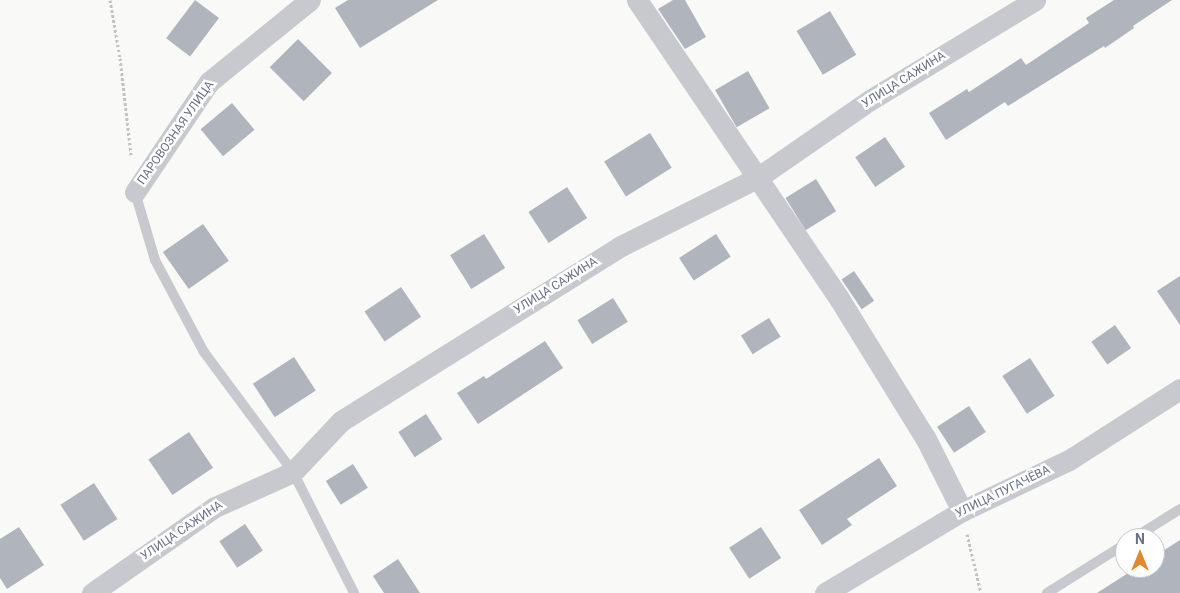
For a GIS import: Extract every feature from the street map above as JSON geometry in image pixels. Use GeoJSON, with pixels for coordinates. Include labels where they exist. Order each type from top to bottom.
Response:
{"type":"FeatureCollection","features":[{"type":"Feature","properties":{"kind":"street","name":"ПАРОВОЗНАЯ УЛИЦА"},"geometry":{"type":"LineString","coordinates":[[135,192],[209,82],[310,0]]}},
{"type":"Feature","properties":{"kind":"street"},"geometry":{"type":"LineString","coordinates":[[637,0],[840,300],[926,438],[962,511]]}},
{"type":"Feature","properties":{"kind":"street","name":"УЛИЦА САЖИНА"},"geometry":{"type":"LineString","coordinates":[[92,593],[215,507],[293,472],[341,421],[618,247],[757,178],[870,100],[1035,0]]}},
{"type":"Feature","properties":{"kind":"street","name":"УЛИЦА ПУГАЧЁВА"},"geometry":{"type":"LineString","coordinates":[[825,593],[962,511],[1069,460],[1180,389]]}},
{"type":"Feature","properties":{"kind":"lane"},"geometry":{"type":"LineString","coordinates":[[135,192],[155,260],[204,352],[293,472],[354,593]]}},
{"type":"Feature","properties":{"kind":"lane"},"geometry":{"type":"LineString","coordinates":[[1150,528],[1180,509]]}},
{"type":"Feature","properties":{"kind":"lane"},"geometry":{"type":"LineString","coordinates":[[1047,593],[1115,550]]}},
{"type":"Feature","properties":{"kind":"path"},"geometry":{"type":"LineString","coordinates":[[110,0],[120,58],[135,192]]}},
{"type":"Feature","properties":{"kind":"path"},"geometry":{"type":"LineString","coordinates":[[962,511],[981,593]]}},
{"type":"Feature","properties":{"kind":"building"},"geometry":{"type":"Polygon","coordinates":[[[195,0],[219,18],[190,56],[166,38],[195,0]]]}},
{"type":"Feature","properties":{"kind":"building"},"geometry":{"type":"Polygon","coordinates":[[[348,0],[438,0],[360,48],[335,8],[348,0]]]}},
{"type":"Feature","properties":{"kind":"building"},"geometry":{"type":"Polygon","coordinates":[[[673,0],[685,0],[706,37],[685,49],[658,9],[673,0]]]}},
{"type":"Feature","properties":{"kind":"building"},"geometry":{"type":"Polygon","coordinates":[[[1114,0],[1172,0],[1133,26],[1134,28],[1105,48],[1104,46],[1008,106],[1005,102],[946,140],[929,113],[967,89],[969,92],[1021,58],[1026,65],[1089,23],[1086,18],[1114,0]]]}},
{"type":"Feature","properties":{"kind":"building"},"geometry":{"type":"Polygon","coordinates":[[[830,11],[856,55],[823,75],[797,31],[830,11]]]}},
{"type":"Feature","properties":{"kind":"building"},"geometry":{"type":"Polygon","coordinates":[[[298,39],[332,73],[304,101],[270,67],[298,39]]]}},
{"type":"Feature","properties":{"kind":"building"},"geometry":{"type":"Polygon","coordinates":[[[748,71],[770,108],[737,127],[715,90],[748,71]]]}},
{"type":"Feature","properties":{"kind":"building"},"geometry":{"type":"Polygon","coordinates":[[[232,103],[254,130],[223,156],[201,129],[232,103]]]}},
{"type":"Feature","properties":{"kind":"building"},"geometry":{"type":"Polygon","coordinates":[[[650,133],[672,168],[626,196],[604,162],[650,133]]]}},
{"type":"Feature","properties":{"kind":"building"},"geometry":{"type":"Polygon","coordinates":[[[885,137],[905,167],[875,187],[855,157],[885,137]]]}},
{"type":"Feature","properties":{"kind":"building"},"geometry":{"type":"Polygon","coordinates":[[[816,179],[836,211],[806,230],[785,198],[816,179]]]}},
{"type":"Feature","properties":{"kind":"building"},"geometry":{"type":"Polygon","coordinates":[[[567,187],[587,218],[549,243],[528,212],[567,187]]]}},
{"type":"Feature","properties":{"kind":"building"},"geometry":{"type":"Polygon","coordinates":[[[203,224],[229,261],[189,289],[163,252],[203,224]]]}},
{"type":"Feature","properties":{"kind":"building"},"geometry":{"type":"Polygon","coordinates":[[[484,234],[505,268],[471,289],[450,255],[484,234]]]}},
{"type":"Feature","properties":{"kind":"building"},"geometry":{"type":"Polygon","coordinates":[[[716,234],[731,257],[694,281],[679,258],[716,234]]]}},
{"type":"Feature","properties":{"kind":"building"},"geometry":{"type":"Polygon","coordinates":[[[854,271],[874,301],[862,309],[842,279],[854,271]]]}},
{"type":"Feature","properties":{"kind":"building"},"geometry":{"type":"Polygon","coordinates":[[[1180,276],[1180,325],[1157,291],[1180,276]]]}},
{"type":"Feature","properties":{"kind":"building"},"geometry":{"type":"Polygon","coordinates":[[[401,287],[421,317],[385,341],[365,312],[401,287]]]}},
{"type":"Feature","properties":{"kind":"building"},"geometry":{"type":"Polygon","coordinates":[[[613,298],[628,322],[592,344],[577,320],[613,298]]]}},
{"type":"Feature","properties":{"kind":"building"},"geometry":{"type":"Polygon","coordinates":[[[769,318],[781,337],[753,354],[741,335],[769,318]]]}},
{"type":"Feature","properties":{"kind":"building"},"geometry":{"type":"Polygon","coordinates":[[[1115,325],[1131,348],[1107,365],[1091,342],[1115,325]]]}},
{"type":"Feature","properties":{"kind":"building"},"geometry":{"type":"Polygon","coordinates":[[[545,341],[563,368],[478,424],[457,393],[484,376],[486,379],[545,341]]]}},
{"type":"Feature","properties":{"kind":"building"},"geometry":{"type":"Polygon","coordinates":[[[294,357],[316,391],[275,417],[253,384],[294,357]]]}},
{"type":"Feature","properties":{"kind":"building"},"geometry":{"type":"Polygon","coordinates":[[[1030,358],[1055,396],[1027,414],[1002,376],[1030,358]]]}},
{"type":"Feature","properties":{"kind":"building"},"geometry":{"type":"Polygon","coordinates":[[[969,406],[986,432],[954,453],[937,427],[969,406]]]}},
{"type":"Feature","properties":{"kind":"building"},"geometry":{"type":"Polygon","coordinates":[[[426,414],[442,439],[415,457],[398,432],[426,414]]]}},
{"type":"Feature","properties":{"kind":"building"},"geometry":{"type":"Polygon","coordinates":[[[189,432],[213,468],[172,495],[148,459],[189,432]]]}},
{"type":"Feature","properties":{"kind":"building"},"geometry":{"type":"Polygon","coordinates":[[[879,458],[897,486],[847,519],[852,525],[822,545],[799,510],[879,458]]]}},
{"type":"Feature","properties":{"kind":"building"},"geometry":{"type":"Polygon","coordinates":[[[353,464],[368,488],[341,505],[326,481],[353,464]]]}},
{"type":"Feature","properties":{"kind":"building"},"geometry":{"type":"Polygon","coordinates":[[[94,483],[117,519],[84,541],[60,505],[94,483]]]}},
{"type":"Feature","properties":{"kind":"building"},"geometry":{"type":"Polygon","coordinates":[[[245,524],[263,551],[237,568],[219,541],[245,524]]]}},
{"type":"Feature","properties":{"kind":"building"},"geometry":{"type":"Polygon","coordinates":[[[19,527],[44,565],[7,589],[0,578],[0,539],[19,527]]]}},
{"type":"Feature","properties":{"kind":"building"},"geometry":{"type":"Polygon","coordinates":[[[761,527],[781,558],[749,579],[729,548],[761,527]]]}},
{"type":"Feature","properties":{"kind":"building"},"geometry":{"type":"Polygon","coordinates":[[[1180,540],[1180,593],[1097,593],[1120,578],[1165,578],[1165,550],[1180,540]]]}},
{"type":"Feature","properties":{"kind":"building"},"geometry":{"type":"Polygon","coordinates":[[[398,559],[420,593],[384,593],[373,576],[398,559]]]}}]}
